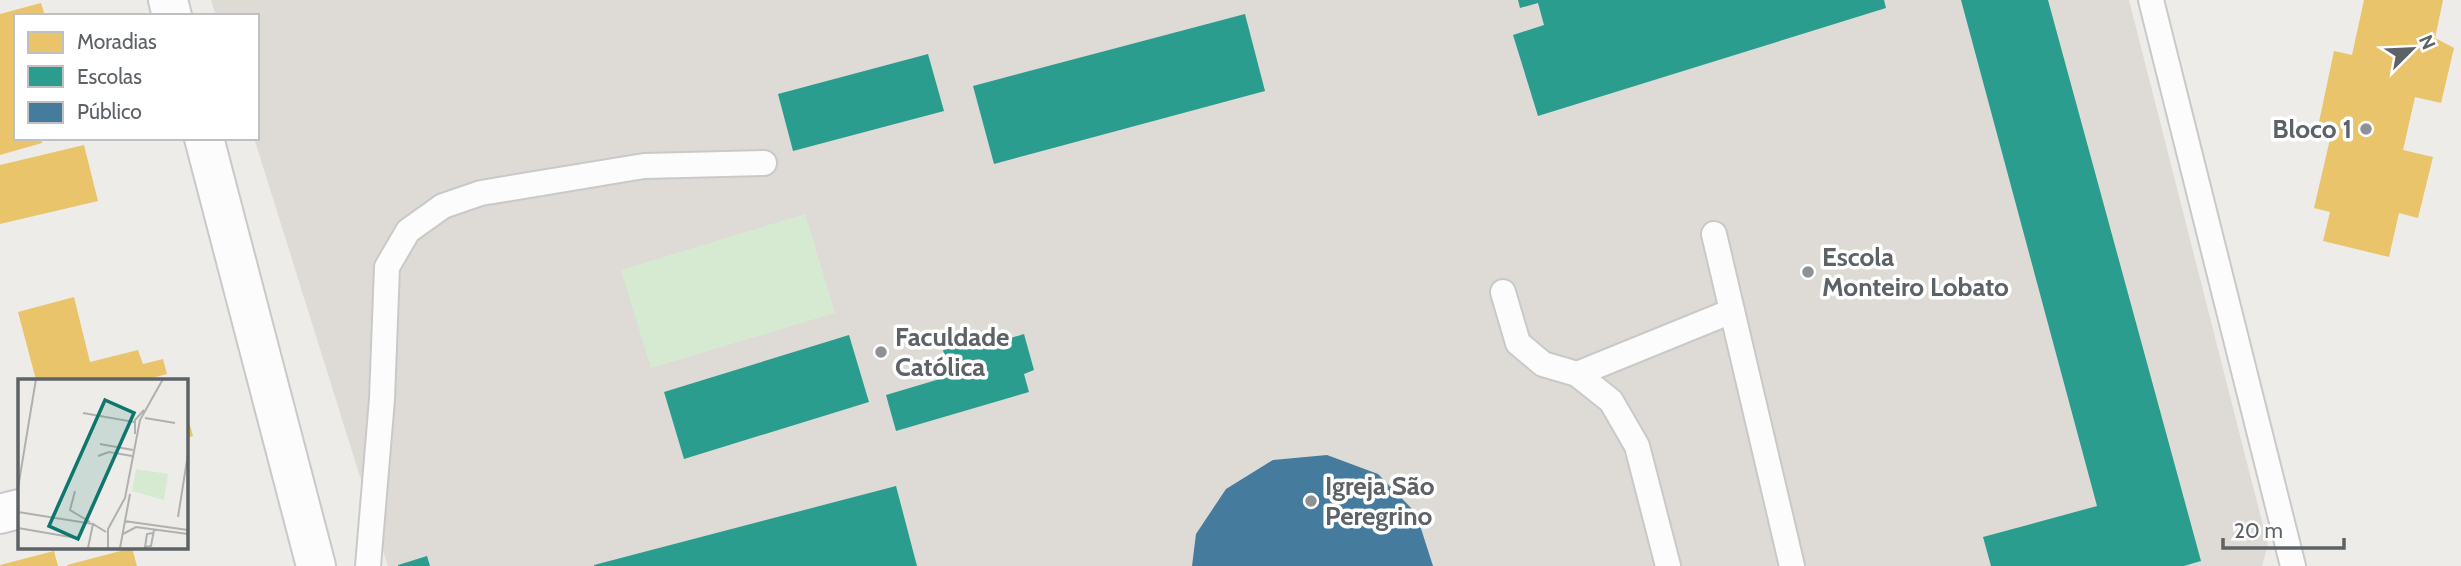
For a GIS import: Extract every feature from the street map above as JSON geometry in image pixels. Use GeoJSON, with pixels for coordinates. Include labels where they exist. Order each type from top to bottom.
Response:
{"type":"FeatureCollection","features":[{"type":"Feature","properties":{"kind":"street"},"geometry":{"type":"LineString","coordinates":[[205,140],[316,566]]}},
{"type":"Feature","properties":{"kind":"street"},"geometry":{"type":"LineString","coordinates":[[0,514],[18,509]]}},
{"type":"Feature","properties":{"kind":"lane"},"geometry":{"type":"LineString","coordinates":[[2151,0],[2293,566]]}},
{"type":"Feature","properties":{"kind":"lane"},"geometry":{"type":"LineString","coordinates":[[368,566],[382,399],[387,267],[408,230],[443,206],[481,193],[644,166],[764,163]]}},
{"type":"Feature","properties":{"kind":"lane"},"geometry":{"type":"LineString","coordinates":[[1714,234],[1792,566]]}},
{"type":"Feature","properties":{"kind":"lane"},"geometry":{"type":"LineString","coordinates":[[1503,292],[1518,343],[1543,365],[1577,374],[1611,401],[1637,446],[1668,566]]}},
{"type":"Feature","properties":{"kind":"lane"},"geometry":{"type":"LineString","coordinates":[[1577,374],[1732,311]]}},
{"type":"Feature","properties":{"kind":"shaded area"},"geometry":{"type":"Polygon","coordinates":[[[211,0],[2129,0],[2268,545],[2262,566],[388,566],[255,140],[259,140],[259,14],[215,14],[211,0]]]}},
{"type":"Feature","properties":{"kind":"green space"},"geometry":{"type":"Polygon","coordinates":[[[805,214],[835,313],[651,368],[621,270],[805,214]]]}},
{"type":"Feature","properties":{"kind":"building: Moradias","name":"Bloco 1"},"geometry":{"type":"Polygon","coordinates":[[[2364,0],[2443,0],[2435,38],[2454,48],[2441,103],[2415,97],[2403,150],[2433,157],[2418,218],[2399,213],[2389,257],[2323,241],[2330,212],[2314,208],[2331,135],[2319,122],[2334,51],[2352,55],[2364,0]]]}},
{"type":"Feature","properties":{"kind":"building: Moradias"},"geometry":{"type":"Polygon","coordinates":[[[41,3],[44,14],[14,14],[14,140],[41,140],[42,143],[0,155],[0,14],[41,3]]]}},
{"type":"Feature","properties":{"kind":"building: Moradias"},"geometry":{"type":"Polygon","coordinates":[[[84,145],[98,201],[0,224],[0,165],[84,145]]]}},
{"type":"Feature","properties":{"kind":"building: Moradias"},"geometry":{"type":"Polygon","coordinates":[[[74,297],[90,362],[138,350],[143,364],[163,359],[167,374],[152,379],[36,379],[18,312],[74,297]]]}},
{"type":"Feature","properties":{"kind":"building: Moradias"},"geometry":{"type":"Polygon","coordinates":[[[187,415],[193,436],[187,438],[187,415]]]}},
{"type":"Feature","properties":{"kind":"building: Moradias"},"geometry":{"type":"Polygon","coordinates":[[[132,548],[137,566],[67,566],[67,565],[132,548]]]}},
{"type":"Feature","properties":{"kind":"building: Moradias"},"geometry":{"type":"Polygon","coordinates":[[[54,551],[58,566],[0,566],[0,565],[54,551]]]}},
{"type":"Feature","properties":{"kind":"building: Escolas"},"geometry":{"type":"Polygon","coordinates":[[[1518,0],[1884,0],[1886,8],[1538,116],[1513,35],[1544,25],[1538,3],[1520,8],[1518,0]]]}},
{"type":"Feature","properties":{"kind":"building: Escolas"},"geometry":{"type":"Polygon","coordinates":[[[1961,0],[2048,0],[2201,561],[2184,566],[1991,566],[1983,537],[2097,506],[1961,0]]]}},
{"type":"Feature","properties":{"kind":"building: Escolas"},"geometry":{"type":"Polygon","coordinates":[[[1245,14],[1265,91],[994,164],[973,86],[1245,14]]]}},
{"type":"Feature","properties":{"kind":"building: Escolas"},"geometry":{"type":"Polygon","coordinates":[[[928,54],[944,111],[793,151],[778,94],[928,54]]]}},
{"type":"Feature","properties":{"kind":"building: Escolas"},"geometry":{"type":"Polygon","coordinates":[[[1024,334],[1034,370],[1024,374],[1029,392],[896,431],[886,395],[950,376],[943,350],[992,336],[994,343],[1024,334]]]}},
{"type":"Feature","properties":{"kind":"building: Escolas"},"geometry":{"type":"Polygon","coordinates":[[[849,335],[869,402],[684,459],[664,392],[849,335]]]}},
{"type":"Feature","properties":{"kind":"building: Escolas"},"geometry":{"type":"Polygon","coordinates":[[[896,486],[917,566],[594,566],[594,565],[896,486]]]}},
{"type":"Feature","properties":{"kind":"building: Escolas"},"geometry":{"type":"Polygon","coordinates":[[[427,556],[430,566],[398,566],[398,565],[427,556]]]}},
{"type":"Feature","properties":{"kind":"building: Público","name":"Igreja São Peregrino"},"geometry":{"type":"Polygon","coordinates":[[[1327,455],[1378,474],[1416,513],[1433,566],[1192,566],[1196,534],[1226,489],[1273,460],[1327,455]]]}},
{"type":"Feature","properties":{"kind":"place","name":"Bloco 1"},"geometry":{"type":"Point","coordinates":[2366,129]}},
{"type":"Feature","properties":{"kind":"place","name":"Escola Monteiro Lobato"},"geometry":{"type":"Point","coordinates":[1808,272]}},
{"type":"Feature","properties":{"kind":"place","name":"Faculdade Católica"},"geometry":{"type":"Point","coordinates":[881,352]}},
{"type":"Feature","properties":{"kind":"place","name":"Igreja São Peregrino"},"geometry":{"type":"Point","coordinates":[1311,501]}}]}
